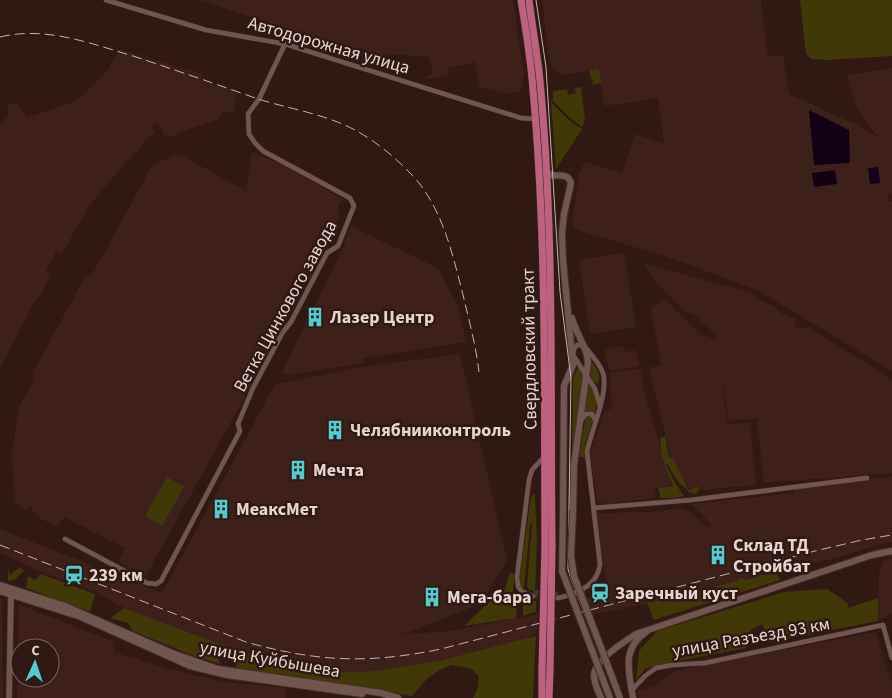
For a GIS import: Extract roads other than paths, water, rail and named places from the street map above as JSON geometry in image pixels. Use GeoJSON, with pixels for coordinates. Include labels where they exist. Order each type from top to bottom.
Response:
{"type":"FeatureCollection","features":[{"type":"Feature","properties":{"kind":"main road","name":"Свердловский тракт"},"geometry":{"type":"LineString","coordinates":[[521,0],[546,170],[550,297],[549,546],[546,669],[542,698]]}},
{"type":"Feature","properties":{"kind":"main road","name":"Свердловский тракт"},"geometry":{"type":"LineString","coordinates":[[529,0],[538,69],[544,300],[545,456],[549,546]]}},
{"type":"Feature","properties":{"kind":"main road"},"geometry":{"type":"LineString","coordinates":[[546,170],[548,175],[566,176],[571,181],[562,233],[573,355],[573,368],[566,380],[564,391],[562,572],[610,698]]}},
{"type":"Feature","properties":{"kind":"main road"},"geometry":{"type":"LineString","coordinates":[[546,188],[553,176]]}},
{"type":"Feature","properties":{"kind":"main road"},"geometry":{"type":"LineString","coordinates":[[567,303],[574,325],[585,347],[588,362],[588,378],[574,464],[571,556],[574,576],[620,698]]}},
{"type":"Feature","properties":{"kind":"main road"},"geometry":{"type":"LineString","coordinates":[[601,698],[595,682],[595,671],[599,663],[636,634],[872,555],[892,551]]}},
{"type":"Feature","properties":{"kind":"main road","name":"улица Куйбышева"},"geometry":{"type":"LineString","coordinates":[[0,585],[12,591],[65,606],[171,655],[218,669],[385,698]]}},
{"type":"Feature","properties":{"kind":"main road","name":"улица Куйбышева"},"geometry":{"type":"LineString","coordinates":[[0,591],[12,591]]}},
{"type":"Feature","properties":{"kind":"main road"},"geometry":{"type":"LineString","coordinates":[[628,667],[632,647],[642,635],[654,627]]}},
{"type":"Feature","properties":{"kind":"main road"},"geometry":{"type":"LineString","coordinates":[[612,652],[619,651],[626,656],[633,698]]}},
{"type":"Feature","properties":{"kind":"main road","name":"Свердловский тракт"},"geometry":{"type":"LineString","coordinates":[[546,669],[549,698]]}},
{"type":"Feature","properties":{"kind":"main road","name":"улица Куйбышева"},"geometry":{"type":"LineString","coordinates":[[331,688],[381,693],[398,698]]}},
{"type":"Feature","properties":{"kind":"street","name":"Автодорожная улица"},"geometry":{"type":"LineString","coordinates":[[106,0],[206,30],[285,44],[521,118],[539,119]]}},
{"type":"Feature","properties":{"kind":"street","name":"Ветка Цинкового завода"},"geometry":{"type":"LineString","coordinates":[[64,539],[147,583],[156,584],[161,581],[240,431],[238,424],[253,388],[283,332],[291,322],[327,253],[338,246],[353,208],[353,201],[263,151],[249,134],[248,114],[259,99],[285,44]]}},
{"type":"Feature","properties":{"kind":"street"},"geometry":{"type":"LineString","coordinates":[[558,596],[565,596],[594,580],[599,572],[600,564],[587,452],[600,406],[603,372],[585,347],[580,344],[575,346],[573,355],[598,395],[600,406]]}},
{"type":"Feature","properties":{"kind":"street"},"geometry":{"type":"LineString","coordinates":[[588,378],[597,385],[603,378]]}},
{"type":"Feature","properties":{"kind":"street"},"geometry":{"type":"LineString","coordinates":[[580,422],[584,416],[590,414],[592,414],[596,421]]}},
{"type":"Feature","properties":{"kind":"street"},"geometry":{"type":"LineString","coordinates":[[533,594],[521,591],[518,586],[517,577],[529,480],[532,470],[545,456]]}},
{"type":"Feature","properties":{"kind":"street"},"geometry":{"type":"LineString","coordinates":[[594,508],[691,500],[867,478]]}},
{"type":"Feature","properties":{"kind":"street"},"geometry":{"type":"LineString","coordinates":[[9,698],[12,591]]}},
{"type":"Feature","properties":{"kind":"street","name":"улица Разъезд 93 км"},"geometry":{"type":"LineString","coordinates":[[632,690],[645,676],[656,668],[705,663],[884,625],[892,658]]}},
{"type":"Feature","properties":{"kind":"tunnel"},"geometry":{"type":"LineString","coordinates":[[534,592],[558,594]]}},
{"type":"Feature","properties":{"kind":"tunnel"},"geometry":{"type":"LineString","coordinates":[[533,596],[558,598]]}},
{"type":"Feature","properties":{"kind":"tram line"},"geometry":{"type":"LineString","coordinates":[[536,0],[546,67],[560,292],[571,378],[568,569],[617,698]]}},
{"type":"Feature","properties":{"kind":"railway"},"geometry":{"type":"LineString","coordinates":[[0,37],[34,34],[84,41],[258,99],[344,124],[373,141],[397,160],[419,183],[428,195],[441,222],[447,236],[472,333],[479,372]]}},
{"type":"Feature","properties":{"kind":"railway"},"geometry":{"type":"LineString","coordinates":[[0,545],[246,642],[296,654],[343,659],[366,659],[415,654],[441,649],[815,551],[892,535]]}},
{"type":"Feature","properties":{"kind":"place","name":"Лазер Центр"},"geometry":{"type":"Point","coordinates":[315,317]}},
{"type":"Feature","properties":{"kind":"place","name":"Челябнииконтроль"},"geometry":{"type":"Point","coordinates":[335,430]}},
{"type":"Feature","properties":{"kind":"place","name":"Мечта"},"geometry":{"type":"Point","coordinates":[298,470]}},
{"type":"Feature","properties":{"kind":"place","name":"МеаксМет"},"geometry":{"type":"Point","coordinates":[221,509]}},
{"type":"Feature","properties":{"kind":"place","name":"Склад ТД Стройбат"},"geometry":{"type":"Point","coordinates":[718,555]}},
{"type":"Feature","properties":{"kind":"place","name":"239 км"},"geometry":{"type":"Point","coordinates":[74,575]}},
{"type":"Feature","properties":{"kind":"place","name":"Заречный куст"},"geometry":{"type":"Point","coordinates":[600,593]}},
{"type":"Feature","properties":{"kind":"place","name":"Мега-бара"},"geometry":{"type":"Point","coordinates":[432,597]}}]}
